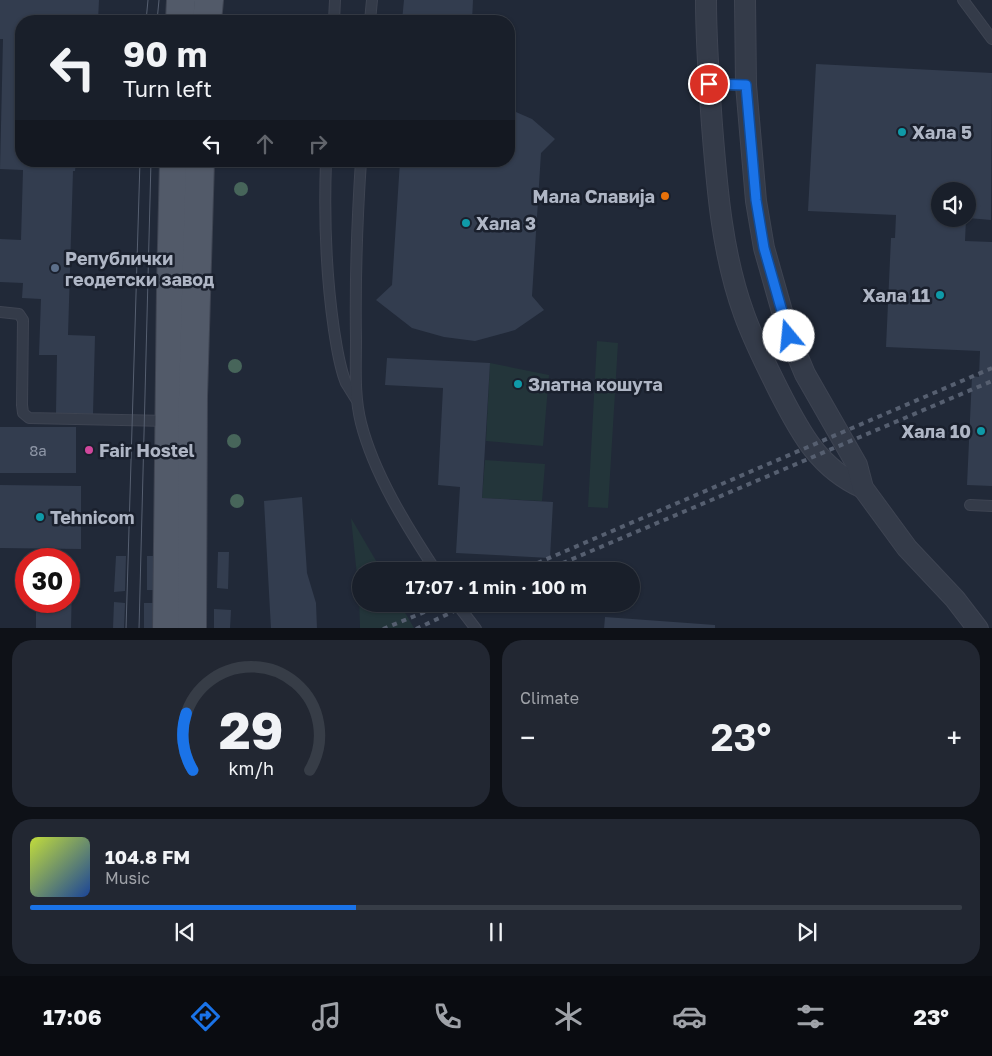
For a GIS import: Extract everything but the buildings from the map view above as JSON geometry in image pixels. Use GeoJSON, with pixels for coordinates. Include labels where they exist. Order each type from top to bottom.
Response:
{"type":"FeatureCollection","features":[{"type":"Feature","properties":{"kind":"main road"},"geometry":{"type":"LineString","coordinates":[[180,15],[181,0]]}},
{"type":"Feature","properties":{"kind":"main road"},"geometry":{"type":"LineString","coordinates":[[208,15],[209,0]]}},
{"type":"Feature","properties":{"kind":"main road"},"geometry":{"type":"LineString","coordinates":[[167,628],[174,167]]}},
{"type":"Feature","properties":{"kind":"main road"},"geometry":{"type":"LineString","coordinates":[[192,628],[193,397],[200,167]]}},
{"type":"Feature","properties":{"kind":"street"},"geometry":{"type":"LineString","coordinates":[[706,0],[709,84],[720,216],[733,278],[743,313],[757,349],[806,440],[830,468],[863,488]]}},
{"type":"Feature","properties":{"kind":"street"},"geometry":{"type":"LineString","coordinates":[[745,0],[746,85],[758,210],[764,248],[789,336],[805,374],[857,465],[863,488],[907,548],[955,599],[978,628]]}},
{"type":"Feature","properties":{"kind":"lane"},"geometry":{"type":"LineString","coordinates":[[334,15],[335,0]]}},
{"type":"Feature","properties":{"kind":"lane"},"geometry":{"type":"LineString","coordinates":[[371,15],[372,0]]}},
{"type":"Feature","properties":{"kind":"lane"},"geometry":{"type":"LineString","coordinates":[[963,0],[992,40]]}},
{"type":"Feature","properties":{"kind":"lane"},"geometry":{"type":"LineString","coordinates":[[709,84],[746,85]]}},
{"type":"Feature","properties":{"kind":"lane"},"geometry":{"type":"LineString","coordinates":[[326,167],[328,274],[332,314],[338,356],[343,374],[346,384],[356,400]]}},
{"type":"Feature","properties":{"kind":"lane"},"geometry":{"type":"LineString","coordinates":[[361,167],[355,294],[356,400],[364,432],[378,468],[404,522],[430,562]]}},
{"type":"Feature","properties":{"kind":"lane"},"geometry":{"type":"LineString","coordinates":[[0,312],[19,314],[23,320],[22,405],[23,413],[30,418],[169,421]]}},
{"type":"Feature","properties":{"kind":"lane"},"geometry":{"type":"LineString","coordinates":[[757,349],[789,336]]}},
{"type":"Feature","properties":{"kind":"lane"},"geometry":{"type":"LineString","coordinates":[[970,505],[992,506]]}},
{"type":"Feature","properties":{"kind":"lane"},"geometry":{"type":"LineString","coordinates":[[463,612],[476,628]]}},
{"type":"Feature","properties":{"kind":"shaded area"},"geometry":{"type":"Polygon","coordinates":[[[597,341],[618,343],[608,508],[588,507],[597,341]]]}},
{"type":"Feature","properties":{"kind":"shaded area"},"geometry":{"type":"Polygon","coordinates":[[[490,363],[549,375],[543,446],[486,441],[490,363]]]}},
{"type":"Feature","properties":{"kind":"shaded area"},"geometry":{"type":"Polygon","coordinates":[[[485,460],[545,464],[542,501],[482,498],[485,460]]]}},
{"type":"Feature","properties":{"kind":"shaded area"},"geometry":{"type":"Polygon","coordinates":[[[351,518],[377,562],[356,562],[351,518]]]}},
{"type":"Feature","properties":{"kind":"shaded area"},"geometry":{"type":"Polygon","coordinates":[[[360,612],[405,612],[414,628],[360,628],[360,612]]]}},
{"type":"Feature","properties":{"kind":"tram line"},"geometry":{"type":"LineString","coordinates":[[147,15],[148,0]]}},
{"type":"Feature","properties":{"kind":"tram line"},"geometry":{"type":"LineString","coordinates":[[158,15],[159,0]]}},
{"type":"Feature","properties":{"kind":"tram line"},"geometry":{"type":"LineString","coordinates":[[126,628],[140,167]]}},
{"type":"Feature","properties":{"kind":"tram line"},"geometry":{"type":"LineString","coordinates":[[139,628],[151,167]]}},
{"type":"Feature","properties":{"kind":"railway"},"geometry":{"type":"LineString","coordinates":[[540,562],[992,368]]}},
{"type":"Feature","properties":{"kind":"railway"},"geometry":{"type":"LineString","coordinates":[[565,562],[992,381]]}},
{"type":"Feature","properties":{"kind":"railway"},"geometry":{"type":"LineString","coordinates":[[385,628],[424,612]]}},
{"type":"Feature","properties":{"kind":"railway"},"geometry":{"type":"LineString","coordinates":[[418,628],[452,612]]}},
{"type":"Feature","properties":{"kind":"place","name":"Хала 5"},"geometry":{"type":"Point","coordinates":[902,132]}},
{"type":"Feature","properties":{"kind":"place","name":"Мала Славија"},"geometry":{"type":"Point","coordinates":[665,196]}},
{"type":"Feature","properties":{"kind":"place","name":"Хала 3"},"geometry":{"type":"Point","coordinates":[466,223]}},
{"type":"Feature","properties":{"kind":"place","name":"Републички геодетски завод"},"geometry":{"type":"Point","coordinates":[55,268]}},
{"type":"Feature","properties":{"kind":"place","name":"Хала 11"},"geometry":{"type":"Point","coordinates":[940,295]}},
{"type":"Feature","properties":{"kind":"place","name":"Златна кошута"},"geometry":{"type":"Point","coordinates":[518,384]}},
{"type":"Feature","properties":{"kind":"place","name":"Хала 10"},"geometry":{"type":"Point","coordinates":[981,431]}},
{"type":"Feature","properties":{"kind":"place","name":"Fair Hostel"},"geometry":{"type":"Point","coordinates":[89,450]}},
{"type":"Feature","properties":{"kind":"place","name":"Tehnicom"},"geometry":{"type":"Point","coordinates":[40,517]}},
{"type":"Feature","properties":{"kind":"route"},"geometry":{"type":"LineString","coordinates":[[709,84],[746,85],[756,200],[764,248],[789,336]]}}]}
